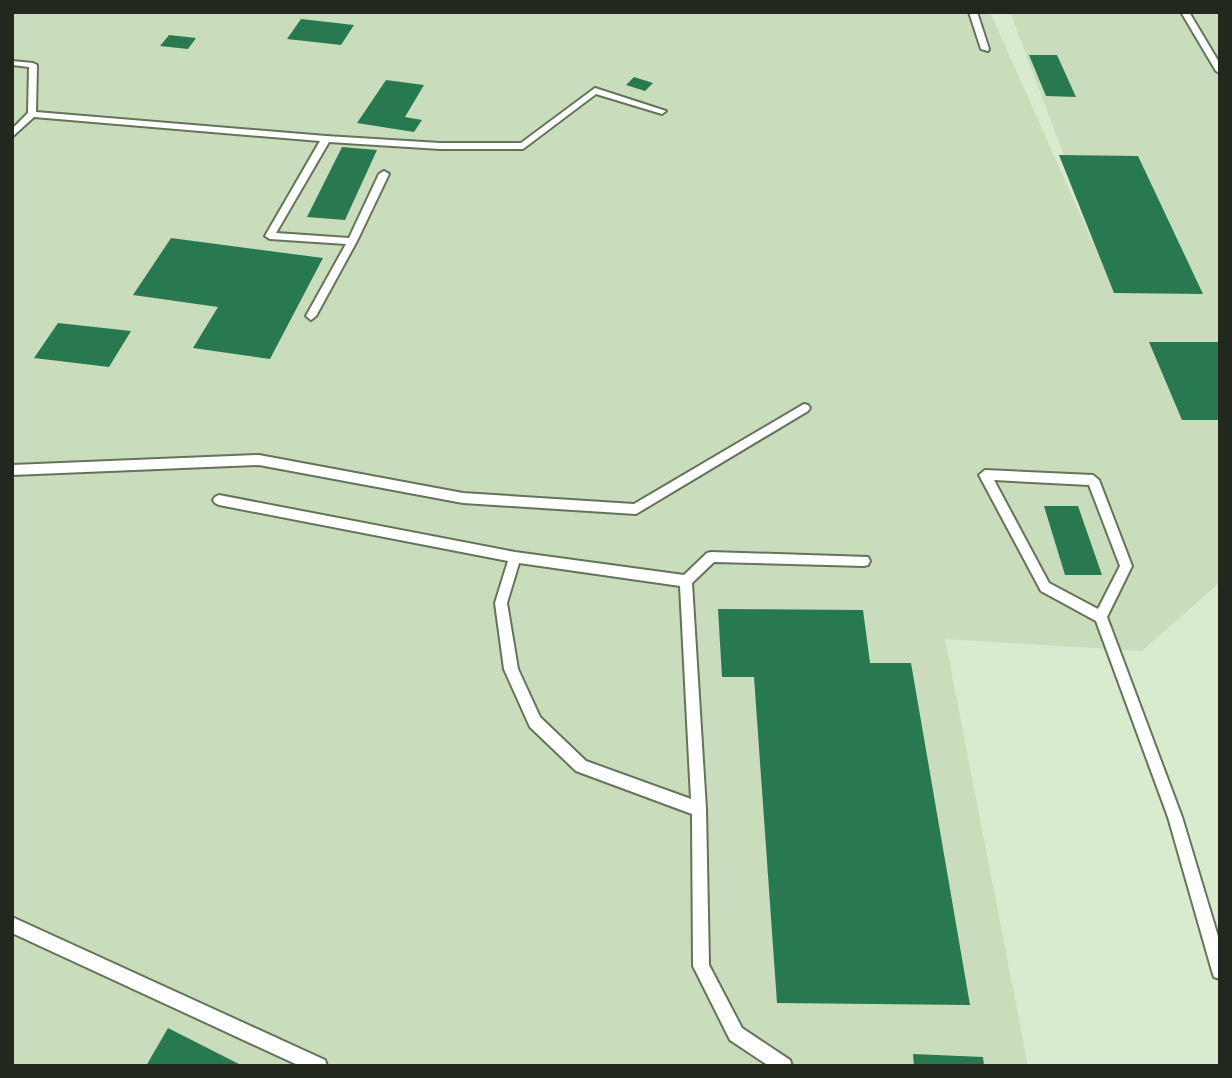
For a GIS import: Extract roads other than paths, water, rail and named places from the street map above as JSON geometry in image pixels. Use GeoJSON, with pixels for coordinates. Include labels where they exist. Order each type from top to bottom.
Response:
{"type":"FeatureCollection","features":[{"type":"Feature","properties":{"kind":"lane"},"geometry":{"type":"LineString","coordinates":[[974,12],[985,49]]}},
{"type":"Feature","properties":{"kind":"lane"},"geometry":{"type":"LineString","coordinates":[[1185,12],[1220,71]]}},
{"type":"Feature","properties":{"kind":"lane"},"geometry":{"type":"LineString","coordinates":[[12,63],[33,65],[32,114],[12,134]]}},
{"type":"Feature","properties":{"kind":"lane"},"geometry":{"type":"LineString","coordinates":[[32,114],[326,139],[440,146],[523,146],[595,91],[663,111]]}},
{"type":"Feature","properties":{"kind":"lane"},"geometry":{"type":"LineString","coordinates":[[326,139],[270,236],[352,242]]}},
{"type":"Feature","properties":{"kind":"lane"},"geometry":{"type":"LineString","coordinates":[[311,316],[352,242],[384,174]]}},
{"type":"Feature","properties":{"kind":"lane"},"geometry":{"type":"LineString","coordinates":[[12,470],[259,460],[463,498],[636,509],[804,408]]}},
{"type":"Feature","properties":{"kind":"lane"},"geometry":{"type":"LineString","coordinates":[[1101,617],[1126,566],[1093,480],[985,475],[1045,587],[1101,617],[1175,817],[1220,971]]}},
{"type":"Feature","properties":{"kind":"lane"},"geometry":{"type":"LineString","coordinates":[[219,500],[515,556],[685,581]]}},
{"type":"Feature","properties":{"kind":"lane"},"geometry":{"type":"LineString","coordinates":[[515,556],[502,603],[511,669],[536,722],[581,766],[699,809]]}},
{"type":"Feature","properties":{"kind":"lane"},"geometry":{"type":"LineString","coordinates":[[685,581],[711,557],[863,561]]}},
{"type":"Feature","properties":{"kind":"lane"},"geometry":{"type":"LineString","coordinates":[[685,581],[699,809],[701,966],[736,1034],[784,1066]]}},
{"type":"Feature","properties":{"kind":"lane"},"geometry":{"type":"LineString","coordinates":[[12,925],[319,1066]]}}]}
